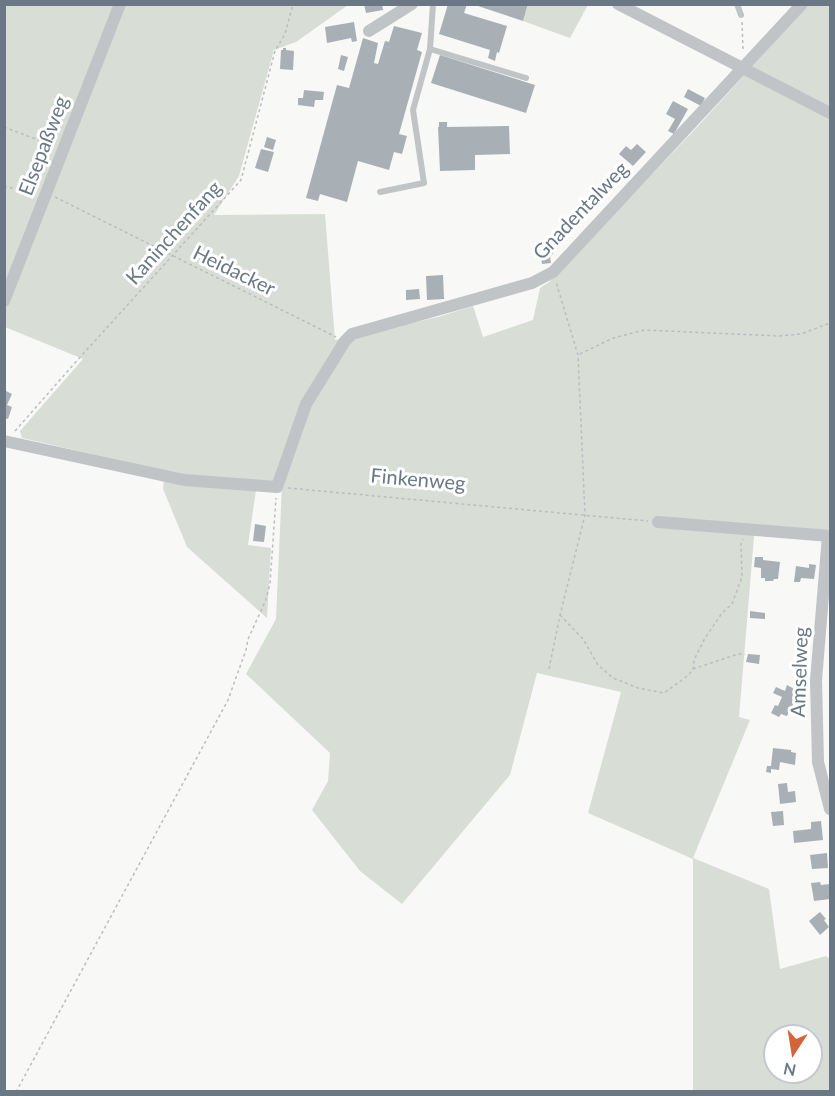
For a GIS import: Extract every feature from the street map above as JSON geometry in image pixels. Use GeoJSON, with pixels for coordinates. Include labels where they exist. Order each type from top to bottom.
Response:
{"type":"FeatureCollection","features":[{"type":"Feature","properties":{"kind":"street","name":"Elsepaßweg"},"geometry":{"type":"LineString","coordinates":[[4,301],[120,4]]}},
{"type":"Feature","properties":{"kind":"street"},"geometry":{"type":"LineString","coordinates":[[369,31],[412,4]]}},
{"type":"Feature","properties":{"kind":"street"},"geometry":{"type":"LineString","coordinates":[[618,4],[831,113]]}},
{"type":"Feature","properties":{"kind":"street","name":"Gnadentalweg"},"geometry":{"type":"LineString","coordinates":[[345,341],[352,334],[532,283],[553,272],[802,4]]}},
{"type":"Feature","properties":{"kind":"street"},"geometry":{"type":"LineString","coordinates":[[6,441],[184,480],[277,487],[306,404],[345,341]]}},
{"type":"Feature","properties":{"kind":"street"},"geometry":{"type":"LineString","coordinates":[[658,522],[829,536]]}},
{"type":"Feature","properties":{"kind":"street","name":"Amselweg"},"geometry":{"type":"LineString","coordinates":[[829,536],[816,680],[818,762],[831,809]]}},
{"type":"Feature","properties":{"kind":"street"},"geometry":{"type":"LineString","coordinates":[[816,680],[831,682]]}},
{"type":"Feature","properties":{"kind":"lane"},"geometry":{"type":"LineString","coordinates":[[380,192],[424,183],[413,110],[430,49],[433,4]]}},
{"type":"Feature","properties":{"kind":"lane"},"geometry":{"type":"LineString","coordinates":[[736,4],[741,15]]}},
{"type":"Feature","properties":{"kind":"lane"},"geometry":{"type":"LineString","coordinates":[[430,49],[526,78]]}},
{"type":"Feature","properties":{"kind":"path","name":"Kaninchenfang"},"geometry":{"type":"LineString","coordinates":[[6,441],[240,180],[275,51],[285,34],[293,4]]}},
{"type":"Feature","properties":{"kind":"path"},"geometry":{"type":"LineString","coordinates":[[741,15],[743,52]]}},
{"type":"Feature","properties":{"kind":"path"},"geometry":{"type":"LineString","coordinates":[[4,127],[64,149]]}},
{"type":"Feature","properties":{"kind":"path"},"geometry":{"type":"LineString","coordinates":[[4,186],[47,193]]}},
{"type":"Feature","properties":{"kind":"path","name":"Heidacker"},"geometry":{"type":"LineString","coordinates":[[47,193],[345,341]]}},
{"type":"Feature","properties":{"kind":"path"},"geometry":{"type":"LineString","coordinates":[[549,669],[585,515],[578,354],[553,272]]}},
{"type":"Feature","properties":{"kind":"path"},"geometry":{"type":"LineString","coordinates":[[578,354],[613,338],[644,330],[779,336],[801,334],[831,323]]}},
{"type":"Feature","properties":{"kind":"path"},"geometry":{"type":"LineString","coordinates":[[16,1092],[228,700],[248,639],[265,602],[270,584],[277,487]]}},
{"type":"Feature","properties":{"kind":"path","name":"Finkenweg"},"geometry":{"type":"LineString","coordinates":[[277,487],[658,522]]}},
{"type":"Feature","properties":{"kind":"path"},"geometry":{"type":"LineString","coordinates":[[693,670],[694,660],[705,638],[722,613],[732,604],[737,592],[742,576],[741,544],[746,529]]}},
{"type":"Feature","properties":{"kind":"path"},"geometry":{"type":"LineString","coordinates":[[560,615],[583,639],[598,665],[614,678],[638,688],[664,693],[693,670],[738,654],[745,654]]}},
{"type":"Feature","properties":{"kind":"shaded area"},"geometry":{"type":"Polygon","coordinates":[[[4,5],[348,5],[296,42],[274,50],[239,176],[214,215],[325,214],[335,340],[438,317],[473,306],[483,337],[533,320],[540,288],[549,282],[699,125],[808,5],[830,5],[830,531],[755,525],[739,717],[750,720],[693,858],[769,889],[780,969],[826,956],[830,959],[830,1091],[693,1091],[693,859],[588,813],[621,692],[537,673],[510,775],[402,904],[360,871],[312,810],[328,781],[330,753],[246,674],[276,619],[282,484],[179,474],[22,438],[20,431],[83,359],[5,327],[4,5]]]}},
{"type":"Feature","properties":{"kind":"shaded area"},"geometry":{"type":"Polygon","coordinates":[[[528,5],[588,5],[570,38],[523,21],[528,5]]]}},
{"type":"Feature","properties":{"kind":"shaded area"},"geometry":{"type":"Polygon","coordinates":[[[164,479],[256,490],[248,545],[271,548],[267,618],[187,547],[163,489],[164,479]]]}},
{"type":"Feature","properties":{"kind":"building"},"geometry":{"type":"Polygon","coordinates":[[[364,4],[382,4],[383,10],[366,13],[364,4]]]}},
{"type":"Feature","properties":{"kind":"building"},"geometry":{"type":"Polygon","coordinates":[[[448,4],[467,4],[464,13],[507,26],[495,61],[488,58],[490,50],[439,34],[448,4]]]}},
{"type":"Feature","properties":{"kind":"building"},"geometry":{"type":"Polygon","coordinates":[[[472,4],[528,4],[523,21],[472,4]]]}},
{"type":"Feature","properties":{"kind":"building"},"geometry":{"type":"Polygon","coordinates":[[[354,22],[357,41],[352,42],[351,38],[327,43],[325,27],[354,22]]]}},
{"type":"Feature","properties":{"kind":"building"},"geometry":{"type":"Polygon","coordinates":[[[394,26],[422,33],[417,50],[422,52],[399,134],[407,136],[402,154],[394,152],[389,170],[358,161],[347,202],[320,194],[318,201],[306,198],[337,85],[349,88],[363,38],[378,43],[374,63],[378,64],[385,41],[389,42],[394,26]]]}},
{"type":"Feature","properties":{"kind":"building"},"geometry":{"type":"Polygon","coordinates":[[[283,48],[294,51],[293,70],[280,69],[283,48]]]}},
{"type":"Feature","properties":{"kind":"building"},"geometry":{"type":"Polygon","coordinates":[[[341,55],[348,57],[344,71],[338,69],[341,55]]]}},
{"type":"Feature","properties":{"kind":"building"},"geometry":{"type":"Polygon","coordinates":[[[440,55],[535,85],[526,113],[431,83],[440,55]]]}},
{"type":"Feature","properties":{"kind":"building"},"geometry":{"type":"Polygon","coordinates":[[[688,89],[705,98],[701,106],[684,97],[688,89]]]}},
{"type":"Feature","properties":{"kind":"building"},"geometry":{"type":"Polygon","coordinates":[[[304,90],[324,92],[323,100],[315,100],[314,107],[298,105],[298,98],[303,98],[304,90]]]}},
{"type":"Feature","properties":{"kind":"building"},"geometry":{"type":"Polygon","coordinates":[[[673,101],[688,109],[674,134],[668,131],[675,119],[666,114],[673,101]]]}},
{"type":"Feature","properties":{"kind":"building"},"geometry":{"type":"Polygon","coordinates":[[[439,122],[447,122],[447,127],[509,126],[510,154],[475,155],[475,170],[440,171],[439,122]]]}},
{"type":"Feature","properties":{"kind":"building"},"geometry":{"type":"Polygon","coordinates":[[[267,137],[276,140],[273,150],[264,147],[267,137]]]}},
{"type":"Feature","properties":{"kind":"building"},"geometry":{"type":"Polygon","coordinates":[[[637,144],[646,152],[633,166],[619,154],[626,146],[631,150],[637,144]]]}},
{"type":"Feature","properties":{"kind":"building"},"geometry":{"type":"Polygon","coordinates":[[[261,149],[274,152],[268,172],[255,168],[261,149]]]}},
{"type":"Feature","properties":{"kind":"building"},"geometry":{"type":"Polygon","coordinates":[[[554,232],[564,241],[550,257],[551,263],[542,264],[540,251],[544,251],[541,248],[554,232]]]}},
{"type":"Feature","properties":{"kind":"building"},"geometry":{"type":"Polygon","coordinates":[[[443,275],[444,299],[427,300],[426,276],[443,275]]]}},
{"type":"Feature","properties":{"kind":"building"},"geometry":{"type":"Polygon","coordinates":[[[419,289],[420,299],[406,300],[406,290],[419,289]]]}},
{"type":"Feature","properties":{"kind":"building"},"geometry":{"type":"Polygon","coordinates":[[[6,391],[12,394],[7,405],[12,407],[8,419],[4,418],[6,391]]]}},
{"type":"Feature","properties":{"kind":"building"},"geometry":{"type":"Polygon","coordinates":[[[255,524],[266,526],[264,542],[253,541],[255,524]]]}},
{"type":"Feature","properties":{"kind":"building"},"geometry":{"type":"Polygon","coordinates":[[[755,557],[780,562],[778,579],[765,581],[765,578],[761,578],[761,568],[754,567],[755,557]]]}},
{"type":"Feature","properties":{"kind":"building"},"geometry":{"type":"Polygon","coordinates":[[[809,564],[816,565],[814,579],[801,578],[800,582],[794,582],[796,566],[809,568],[809,564]]]}},
{"type":"Feature","properties":{"kind":"building"},"geometry":{"type":"Polygon","coordinates":[[[750,611],[765,613],[765,619],[750,618],[750,611]]]}},
{"type":"Feature","properties":{"kind":"building"},"geometry":{"type":"Polygon","coordinates":[[[748,654],[760,655],[759,664],[746,662],[748,654]]]}},
{"type":"Feature","properties":{"kind":"building"},"geometry":{"type":"Polygon","coordinates":[[[787,685],[798,691],[794,702],[796,703],[787,716],[781,714],[779,717],[771,713],[775,705],[778,706],[782,697],[773,693],[776,687],[785,691],[787,685]]]}},
{"type":"Feature","properties":{"kind":"building"},"geometry":{"type":"Polygon","coordinates":[[[773,748],[791,750],[796,753],[795,765],[780,762],[779,770],[771,769],[771,773],[766,772],[767,766],[771,766],[773,748]]]}},
{"type":"Feature","properties":{"kind":"building"},"geometry":{"type":"Polygon","coordinates":[[[787,783],[788,792],[795,791],[796,802],[780,804],[778,784],[787,783]]]}},
{"type":"Feature","properties":{"kind":"building"},"geometry":{"type":"Polygon","coordinates":[[[783,811],[784,825],[773,826],[771,812],[783,811]]]}},
{"type":"Feature","properties":{"kind":"building"},"geometry":{"type":"Polygon","coordinates":[[[821,821],[823,840],[794,843],[793,831],[811,829],[811,822],[821,821]]]}},
{"type":"Feature","properties":{"kind":"building"},"geometry":{"type":"Polygon","coordinates":[[[827,853],[828,868],[812,869],[810,855],[827,853]]]}},
{"type":"Feature","properties":{"kind":"building"},"geometry":{"type":"Polygon","coordinates":[[[820,882],[821,885],[830,884],[830,899],[814,901],[811,883],[820,882]]]}},
{"type":"Feature","properties":{"kind":"building"},"geometry":{"type":"Polygon","coordinates":[[[820,912],[829,927],[820,935],[809,921],[820,912]]]}}]}
